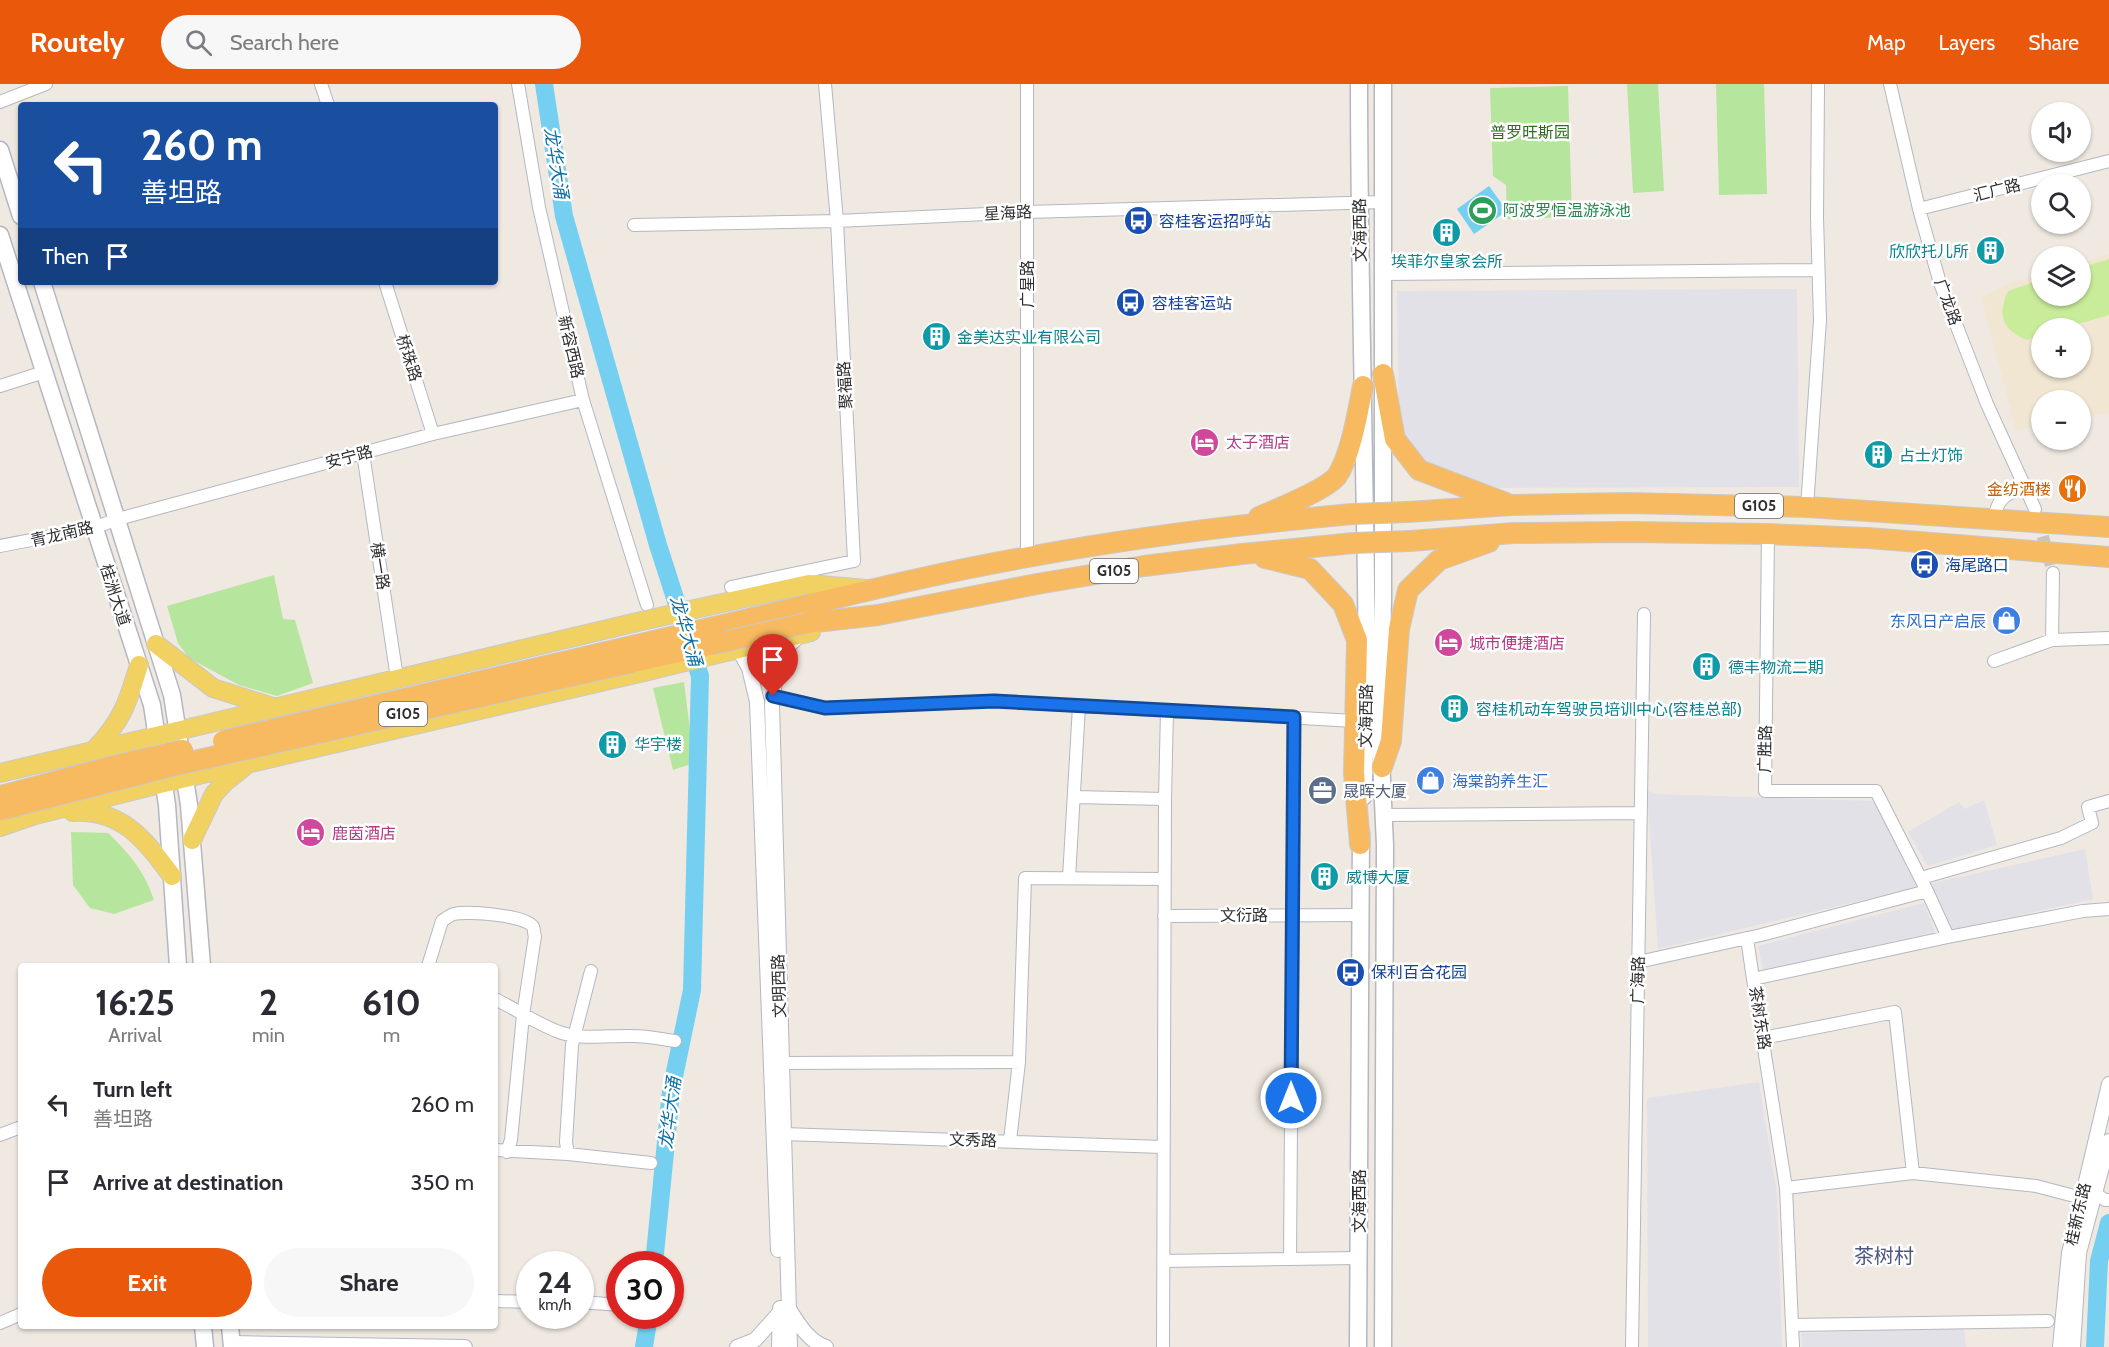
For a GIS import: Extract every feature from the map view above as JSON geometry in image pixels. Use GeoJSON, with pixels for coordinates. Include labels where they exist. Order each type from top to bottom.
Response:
{"type":"FeatureCollection","features":[{"type":"Feature","properties":{"kind":"highway"},"geometry":{"type":"LineString","coordinates":[[1383,374],[1395,439],[1419,470],[1512,505]]}},
{"type":"Feature","properties":{"kind":"highway"},"geometry":{"type":"LineString","coordinates":[[1242,524],[1304,498],[1336,477],[1351,443],[1363,386]]}},
{"type":"Feature","properties":{"kind":"highway","name":"G105"},"geometry":{"type":"LineString","coordinates":[[0,796],[114,766],[870,589],[1027,557],[1242,524],[1352,514],[1512,505],[1627,503],[1807,507],[2109,527]]}},
{"type":"Feature","properties":{"kind":"highway","name":"G105"},"geometry":{"type":"LineString","coordinates":[[0,810],[184,763],[804,628],[1037,584],[1242,554],[1354,543],[1514,533],[1630,532],[1868,538],[2107,557]]}},
{"type":"Feature","properties":{"kind":"highway"},"geometry":{"type":"LineString","coordinates":[[1382,766],[1391,741],[1399,629],[1408,590],[1439,560],[1514,533]]}},
{"type":"Feature","properties":{"kind":"highway"},"geometry":{"type":"LineString","coordinates":[[1242,554],[1310,569],[1344,604],[1357,640],[1354,773],[1360,844]]}},
{"type":"Feature","properties":{"kind":"main road","name":"文海西路"},"geometry":{"type":"LineString","coordinates":[[1358,1347],[1360,844],[1366,729],[1359,84]]}},
{"type":"Feature","properties":{"kind":"main road","name":"文海西路"},"geometry":{"type":"LineString","coordinates":[[1383,84],[1383,1347]]}},
{"type":"Feature","properties":{"kind":"main road"},"geometry":{"type":"LineString","coordinates":[[0,150],[18,207]]}},
{"type":"Feature","properties":{"kind":"main road","name":"桂洲大道"},"geometry":{"type":"LineString","coordinates":[[0,234],[5,265],[44,372],[152,705],[164,783],[178,963]]}},
{"type":"Feature","properties":{"kind":"main road","name":"桂洲大道"},"geometry":{"type":"LineString","coordinates":[[43,285],[172,695],[189,805],[202,963]]}},
{"type":"Feature","properties":{"kind":"main road"},"geometry":{"type":"LineString","coordinates":[[0,773],[397,678],[808,584],[870,589]]}},
{"type":"Feature","properties":{"kind":"main road"},"geometry":{"type":"LineString","coordinates":[[0,827],[35,815],[184,778],[739,650],[804,628]]}},
{"type":"Feature","properties":{"kind":"main road"},"geometry":{"type":"LineString","coordinates":[[156,644],[213,688],[275,707]]}},
{"type":"Feature","properties":{"kind":"main road"},"geometry":{"type":"LineString","coordinates":[[95,749],[121,717],[139,665]]}},
{"type":"Feature","properties":{"kind":"main road"},"geometry":{"type":"LineString","coordinates":[[238,716],[231,728],[230,742],[244,757],[253,762]]}},
{"type":"Feature","properties":{"kind":"main road"},"geometry":{"type":"LineString","coordinates":[[59,758],[76,765],[82,773],[82,794],[76,805]]}},
{"type":"Feature","properties":{"kind":"main road"},"geometry":{"type":"LineString","coordinates":[[192,840],[214,794],[224,783],[253,762]]}},
{"type":"Feature","properties":{"kind":"main road"},"geometry":{"type":"LineString","coordinates":[[35,815],[90,811],[112,817],[137,834],[172,876]]}},
{"type":"Feature","properties":{"kind":"main road"},"geometry":{"type":"LineString","coordinates":[[203,1329],[205,1347]]}},
{"type":"Feature","properties":{"kind":"main road"},"geometry":{"type":"LineString","coordinates":[[230,1329],[232,1345]]}},
{"type":"Feature","properties":{"kind":"street"},"geometry":{"type":"LineString","coordinates":[[0,102],[46,84]]}},
{"type":"Feature","properties":{"kind":"street"},"geometry":{"type":"LineString","coordinates":[[321,84],[327,102]]}},
{"type":"Feature","properties":{"kind":"street","name":"新容西路"},"geometry":{"type":"LineString","coordinates":[[518,84],[539,207],[583,399],[647,605]]}},
{"type":"Feature","properties":{"kind":"street","name":"聚福路"},"geometry":{"type":"LineString","coordinates":[[731,587],[854,561],[837,221],[825,84]]}},
{"type":"Feature","properties":{"kind":"street","name":"广星路"},"geometry":{"type":"LineString","coordinates":[[1027,84],[1027,557]]}},
{"type":"Feature","properties":{"kind":"street"},"geometry":{"type":"LineString","coordinates":[[1807,507],[1820,320],[1818,84]]}},
{"type":"Feature","properties":{"kind":"street","name":"广龙路"},"geometry":{"type":"LineString","coordinates":[[1890,84],[1919,209],[1935,266],[1987,404],[2035,509]]}},
{"type":"Feature","properties":{"kind":"street","name":"汇广路"},"geometry":{"type":"LineString","coordinates":[[1919,209],[2109,161]]}},
{"type":"Feature","properties":{"kind":"street","name":"星海路"},"geometry":{"type":"LineString","coordinates":[[634,225],[837,221],[1028,212],[1383,202]]}},
{"type":"Feature","properties":{"kind":"street"},"geometry":{"type":"LineString","coordinates":[[1383,273],[1818,270]]}},
{"type":"Feature","properties":{"kind":"street","name":"桥珠路"},"geometry":{"type":"LineString","coordinates":[[385,285],[433,434]]}},
{"type":"Feature","properties":{"kind":"street"},"geometry":{"type":"LineString","coordinates":[[0,387],[44,372]]}},
{"type":"Feature","properties":{"kind":"street","name":"安宁路"},"geometry":{"type":"LineString","coordinates":[[118,519],[433,434],[583,399]]}},
{"type":"Feature","properties":{"kind":"street","name":"横一路"},"geometry":{"type":"LineString","coordinates":[[363,453],[397,678]]}},
{"type":"Feature","properties":{"kind":"street"},"geometry":{"type":"LineString","coordinates":[[1995,519],[1998,503],[2002,497],[2025,486]]}},
{"type":"Feature","properties":{"kind":"street","name":"青龙南路"},"geometry":{"type":"LineString","coordinates":[[2,547],[93,528],[118,519]]}},
{"type":"Feature","properties":{"kind":"street","name":"广胜路"},"geometry":{"type":"LineString","coordinates":[[1768,534],[1765,791],[1876,791],[1921,878],[1948,937]]}},
{"type":"Feature","properties":{"kind":"street"},"geometry":{"type":"LineString","coordinates":[[2052,640],[2053,573]]}},
{"type":"Feature","properties":{"kind":"street","name":"广海路"},"geometry":{"type":"LineString","coordinates":[[1632,1347],[1644,614]]}},
{"type":"Feature","properties":{"kind":"street","name":"文明西路"},"geometry":{"type":"LineString","coordinates":[[779,1347],[784,1310],[783,1134],[772,789],[773,696],[777,663],[782,653],[804,628]]}},
{"type":"Feature","properties":{"kind":"street"},"geometry":{"type":"LineString","coordinates":[[1994,661],[2052,640],[2109,638]]}},
{"type":"Feature","properties":{"kind":"street","name":"文明西路"},"geometry":{"type":"LineString","coordinates":[[739,650],[749,668],[757,702],[784,1310],[790,1347]]}},
{"type":"Feature","properties":{"kind":"street"},"geometry":{"type":"LineString","coordinates":[[773,696],[825,708],[994,701],[1355,721]]}},
{"type":"Feature","properties":{"kind":"street"},"geometry":{"type":"LineString","coordinates":[[1069,878],[1079,705]]}},
{"type":"Feature","properties":{"kind":"street"},"geometry":{"type":"LineString","coordinates":[[1163,1347],[1164,879],[1167,710]]}},
{"type":"Feature","properties":{"kind":"street"},"geometry":{"type":"LineString","coordinates":[[1290,1259],[1294,717]]}},
{"type":"Feature","properties":{"kind":"street"},"geometry":{"type":"LineString","coordinates":[[1074,797],[1165,799]]}},
{"type":"Feature","properties":{"kind":"street"},"geometry":{"type":"LineString","coordinates":[[1921,878],[2061,838],[2092,823],[2088,807],[2109,801]]}},
{"type":"Feature","properties":{"kind":"street"},"geometry":{"type":"LineString","coordinates":[[1384,815],[1641,813]]}},
{"type":"Feature","properties":{"kind":"street"},"geometry":{"type":"LineString","coordinates":[[1010,1141],[1018,1062],[1025,878],[1164,879]]}},
{"type":"Feature","properties":{"kind":"street"},"geometry":{"type":"LineString","coordinates":[[1638,962],[1747,938],[1927,891]]}},
{"type":"Feature","properties":{"kind":"street","name":"茶树东路"},"geometry":{"type":"LineString","coordinates":[[1793,1347],[1786,1188],[1753,979],[1948,937],[2083,911],[2109,909]]}},
{"type":"Feature","properties":{"kind":"street"},"geometry":{"type":"LineString","coordinates":[[429,963],[442,921],[454,914],[486,912],[532,925],[534,936],[523,1015],[511,1140],[501,1151]]}},
{"type":"Feature","properties":{"kind":"street","name":"文衍路"},"geometry":{"type":"LineString","coordinates":[[1164,916],[1360,915]]}},
{"type":"Feature","properties":{"kind":"street"},"geometry":{"type":"LineString","coordinates":[[1747,938],[1753,979]]}},
{"type":"Feature","properties":{"kind":"street"},"geometry":{"type":"LineString","coordinates":[[568,1154],[567,1131],[572,1045],[591,971]]}},
{"type":"Feature","properties":{"kind":"street"},"geometry":{"type":"LineString","coordinates":[[498,1000],[562,1033],[637,1036],[675,1041]]}},
{"type":"Feature","properties":{"kind":"street"},"geometry":{"type":"LineString","coordinates":[[1763,1038],[1895,1012],[1913,1173]]}},
{"type":"Feature","properties":{"kind":"street"},"geometry":{"type":"LineString","coordinates":[[781,1063],[1018,1062]]}},
{"type":"Feature","properties":{"kind":"street","name":"桂新东路"},"geometry":{"type":"LineString","coordinates":[[2060,1347],[2069,1252],[2109,1084]]}},
{"type":"Feature","properties":{"kind":"street"},"geometry":{"type":"LineString","coordinates":[[0,1135],[18,1128]]}},
{"type":"Feature","properties":{"kind":"street","name":"文秀路"},"geometry":{"type":"LineString","coordinates":[[783,1134],[1164,1147]]}},
{"type":"Feature","properties":{"kind":"street","name":"桂新东路"},"geometry":{"type":"LineString","coordinates":[[2073,1347],[2079,1253],[2103,1198],[2109,1141]]}},
{"type":"Feature","properties":{"kind":"street"},"geometry":{"type":"LineString","coordinates":[[501,1151],[568,1154],[651,1163]]}},
{"type":"Feature","properties":{"kind":"street"},"geometry":{"type":"LineString","coordinates":[[1786,1188],[1913,1173],[2036,1186],[2082,1198]]}},
{"type":"Feature","properties":{"kind":"street"},"geometry":{"type":"LineString","coordinates":[[1163,1261],[1359,1258]]}},
{"type":"Feature","properties":{"kind":"street"},"geometry":{"type":"LineString","coordinates":[[498,1301],[516,1302]]}},
{"type":"Feature","properties":{"kind":"street"},"geometry":{"type":"LineString","coordinates":[[737,1347],[755,1340],[784,1310],[819,1345],[826,1347]]}},
{"type":"Feature","properties":{"kind":"street"},"geometry":{"type":"LineString","coordinates":[[0,1323],[18,1315]]}},
{"type":"Feature","properties":{"kind":"street"},"geometry":{"type":"LineString","coordinates":[[1792,1325],[2049,1321]]}},
{"type":"Feature","properties":{"kind":"street"},"geometry":{"type":"LineString","coordinates":[[232,1345],[465,1347]]}},
{"type":"Feature","properties":{"kind":"shaded area"},"geometry":{"type":"Polygon","coordinates":[[[2109,254],[2109,413],[2091,416],[2091,390],[2031,390],[2031,428],[2016,430],[1981,297],[2008,284],[2031,277],[2031,306],[2091,306],[2091,260],[2109,254]]]}},
{"type":"Feature","properties":{"kind":"shaded area"},"geometry":{"type":"Polygon","coordinates":[[[1797,289],[1799,487],[1464,488],[1430,468],[1399,425],[1397,291],[1797,289]]]}},
{"type":"Feature","properties":{"kind":"shaded area"},"geometry":{"type":"Polygon","coordinates":[[[1647,790],[1655,794],[1874,801],[1917,887],[1658,949],[1647,790]]]}},
{"type":"Feature","properties":{"kind":"shaded area"},"geometry":{"type":"Polygon","coordinates":[[[1984,800],[1997,845],[1928,866],[1908,832],[1959,802],[1965,809],[1984,800]]]}},
{"type":"Feature","properties":{"kind":"shaded area"},"geometry":{"type":"Polygon","coordinates":[[[2085,849],[2093,899],[1952,930],[1929,884],[2085,849]]]}},
{"type":"Feature","properties":{"kind":"shaded area"},"geometry":{"type":"Polygon","coordinates":[[[1924,903],[1935,932],[1763,970],[1758,946],[1924,903]]]}},
{"type":"Feature","properties":{"kind":"shaded area"},"geometry":{"type":"Polygon","coordinates":[[[1759,1082],[1777,1194],[1782,1347],[1648,1347],[1647,1098],[1759,1082]]]}},
{"type":"Feature","properties":{"kind":"shaded area"},"geometry":{"type":"Polygon","coordinates":[[[1964,1327],[1966,1347],[1802,1347],[1801,1333],[1964,1327]]]}},
{"type":"Feature","properties":{"kind":"green space"},"geometry":{"type":"Polygon","coordinates":[[[1627,84],[1658,84],[1664,191],[1633,193],[1627,84]]]}},
{"type":"Feature","properties":{"kind":"green space"},"geometry":{"type":"Polygon","coordinates":[[[1716,84],[1764,84],[1767,194],[1719,195],[1716,84]]]}},
{"type":"Feature","properties":{"kind":"green space","name":"普罗旺斯园"},"geometry":{"type":"Polygon","coordinates":[[[1568,86],[1572,217],[1507,219],[1506,185],[1493,176],[1490,88],[1568,86]]]}},
{"type":"Feature","properties":{"kind":"green space"},"geometry":{"type":"Polygon","coordinates":[[[2109,259],[2109,315],[2091,320],[2091,318],[2031,318],[2031,339],[2027,340],[2012,332],[2007,326],[2004,321],[2003,307],[2008,291],[2031,283],[2031,306],[2091,306],[2091,265],[2109,259]]]}},
{"type":"Feature","properties":{"kind":"green space"},"geometry":{"type":"Polygon","coordinates":[[[274,575],[283,619],[295,620],[313,683],[277,696],[239,685],[189,658],[178,643],[167,606],[274,575]]]}},
{"type":"Feature","properties":{"kind":"green space"},"geometry":{"type":"Polygon","coordinates":[[[684,682],[694,763],[673,770],[653,688],[684,682]]]}},
{"type":"Feature","properties":{"kind":"green space"},"geometry":{"type":"Polygon","coordinates":[[[71,832],[108,833],[136,864],[154,900],[114,914],[90,908],[73,885],[71,832]]]}},
{"type":"Feature","properties":{"kind":"water","name":"阿波罗恒温游泳池"},"geometry":{"type":"Polygon","coordinates":[[[1489,186],[1507,211],[1474,234],[1457,209],[1489,186]]]}},
{"type":"Feature","properties":{"kind":"waterway","name":"龙华大涌"},"geometry":{"type":"LineString","coordinates":[[544,84],[564,216],[658,545],[700,676],[692,990],[671,1091],[655,1251]]}},
{"type":"Feature","properties":{"kind":"waterway"},"geometry":{"type":"LineString","coordinates":[[2095,1347],[2099,1261],[2109,1223]]}},
{"type":"Feature","properties":{"kind":"waterway","name":"龙华大涌"},"geometry":{"type":"LineString","coordinates":[[644,1347],[647,1329]]}},
{"type":"Feature","properties":{"kind":"tunnel"},"geometry":{"type":"LineString","coordinates":[[2038,519],[2053,573]]}},
{"type":"Feature","properties":{"kind":"place","name":"阿波罗恒温游泳池"},"geometry":{"type":"Point","coordinates":[1482,210]}},
{"type":"Feature","properties":{"kind":"place","name":"容桂客运招呼站"},"geometry":{"type":"Point","coordinates":[1138,221]}},
{"type":"Feature","properties":{"kind":"place","name":"埃菲尔皇家会所"},"geometry":{"type":"Point","coordinates":[1447,233]}},
{"type":"Feature","properties":{"kind":"place","name":"欣欣托儿所"},"geometry":{"type":"Point","coordinates":[1990,251]}},
{"type":"Feature","properties":{"kind":"place","name":"容桂客运站"},"geometry":{"type":"Point","coordinates":[1131,303]}},
{"type":"Feature","properties":{"kind":"place","name":"金美达实业有限公司"},"geometry":{"type":"Point","coordinates":[936,337]}},
{"type":"Feature","properties":{"kind":"place","name":"太子酒店"},"geometry":{"type":"Point","coordinates":[1205,442]}},
{"type":"Feature","properties":{"kind":"place","name":"占士灯饰"},"geometry":{"type":"Point","coordinates":[1878,455]}},
{"type":"Feature","properties":{"kind":"place","name":"金纺酒楼"},"geometry":{"type":"Point","coordinates":[2072,489]}},
{"type":"Feature","properties":{"kind":"place","name":"海尾路口"},"geometry":{"type":"Point","coordinates":[1924,565]}},
{"type":"Feature","properties":{"kind":"place","name":"东风日产启辰"},"geometry":{"type":"Point","coordinates":[2007,621]}},
{"type":"Feature","properties":{"kind":"place","name":"城市便捷酒店"},"geometry":{"type":"Point","coordinates":[1448,643]}},
{"type":"Feature","properties":{"kind":"place","name":"德丰物流二期"},"geometry":{"type":"Point","coordinates":[1707,667]}},
{"type":"Feature","properties":{"kind":"place","name":"容桂机动车驾驶员培训中心(容桂总部)"},"geometry":{"type":"Point","coordinates":[1455,709]}},
{"type":"Feature","properties":{"kind":"place","name":"华宇楼"},"geometry":{"type":"Point","coordinates":[613,744]}},
{"type":"Feature","properties":{"kind":"place","name":"海棠韵养生汇"},"geometry":{"type":"Point","coordinates":[1431,781]}},
{"type":"Feature","properties":{"kind":"place","name":"晟晖大厦"},"geometry":{"type":"Point","coordinates":[1322,791]}},
{"type":"Feature","properties":{"kind":"place","name":"鹿茵酒店"},"geometry":{"type":"Point","coordinates":[311,833]}},
{"type":"Feature","properties":{"kind":"place","name":"威博大厦"},"geometry":{"type":"Point","coordinates":[1325,877]}},
{"type":"Feature","properties":{"kind":"place","name":"保利百合花园"},"geometry":{"type":"Point","coordinates":[1350,972]}},
{"type":"Feature","properties":{"kind":"district","name":"茶树村"},"geometry":{"type":"Point","coordinates":[1884,1256]}},
{"type":"Feature","properties":{"kind":"route"},"geometry":{"type":"LineString","coordinates":[[773,696],[825,708],[994,701],[1294,717],[1291,1098]]}}]}
